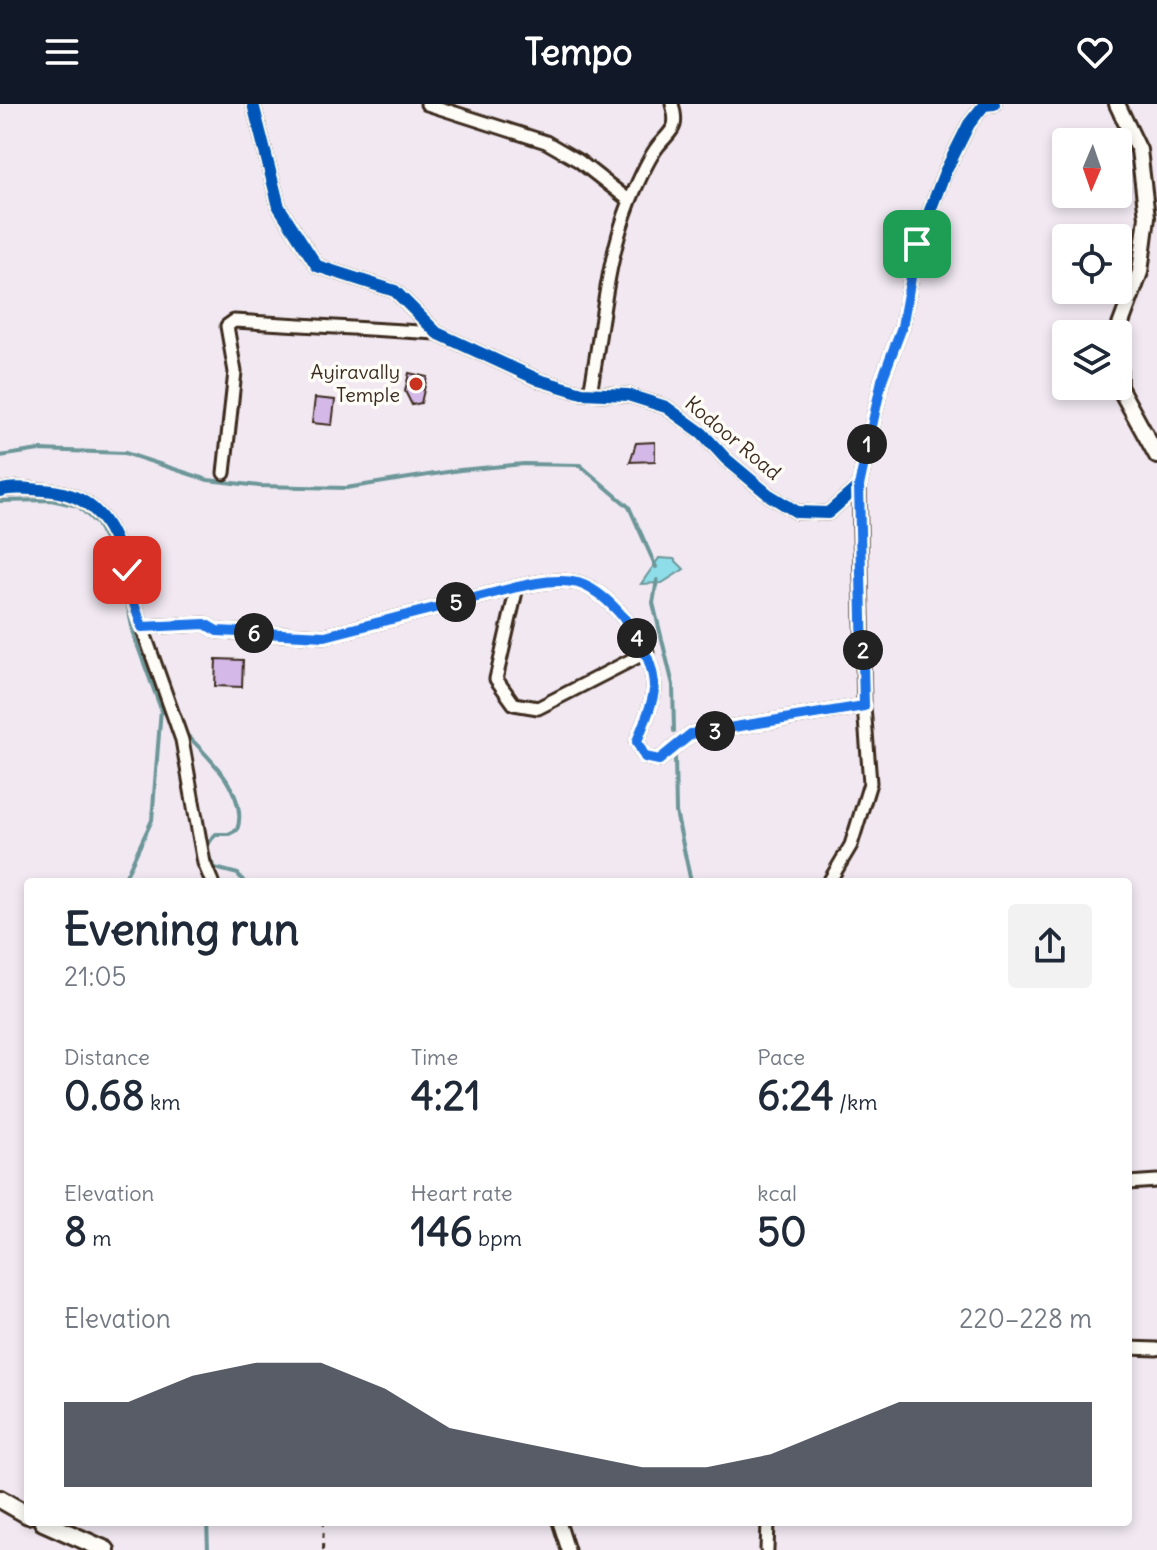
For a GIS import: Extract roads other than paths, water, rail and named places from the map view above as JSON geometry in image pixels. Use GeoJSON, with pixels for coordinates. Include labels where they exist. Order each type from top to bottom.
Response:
{"type":"FeatureCollection","features":[{"type":"Feature","properties":{"kind":"main road"},"geometry":{"type":"LineString","coordinates":[[0,1499],[24,1513]]}},
{"type":"Feature","properties":{"kind":"main road"},"geometry":{"type":"LineString","coordinates":[[52,1526],[106,1550]]}},
{"type":"Feature","properties":{"kind":"street","name":"Kodoor Road"},"geometry":{"type":"LineString","coordinates":[[253,104],[279,207],[317,266],[395,291],[437,333],[539,380],[590,393],[628,395],[666,407],[702,433],[726,459],[769,495],[797,512],[828,513],[859,486]]}},
{"type":"Feature","properties":{"kind":"street"},"geometry":{"type":"LineString","coordinates":[[427,104],[450,106],[546,142],[579,161],[630,201]]}},
{"type":"Feature","properties":{"kind":"street"},"geometry":{"type":"LineString","coordinates":[[590,393],[612,261],[630,201],[658,146],[671,135],[676,118],[672,104]]}},
{"type":"Feature","properties":{"kind":"street"},"geometry":{"type":"LineString","coordinates":[[831,878],[851,845],[870,783],[864,706],[859,486],[882,380],[902,327],[917,244],[945,172],[969,124],[984,104],[994,104]]}},
{"type":"Feature","properties":{"kind":"street"},"geometry":{"type":"LineString","coordinates":[[1117,104],[1139,150],[1147,217],[1140,272],[1118,331],[1119,387],[1157,456]]}},
{"type":"Feature","properties":{"kind":"street"},"geometry":{"type":"LineString","coordinates":[[224,473],[235,372],[227,326],[234,321],[437,333]]}},
{"type":"Feature","properties":{"kind":"street"},"geometry":{"type":"LineString","coordinates":[[0,491],[48,490],[73,495],[101,516],[115,537],[142,627],[182,740],[204,863],[210,878]]}},
{"type":"Feature","properties":{"kind":"street"},"geometry":{"type":"LineString","coordinates":[[142,627],[205,624],[217,631],[325,636],[517,587],[548,581],[577,583],[601,593],[647,652],[654,689],[637,742],[645,757],[659,760],[691,734],[864,706]]}},
{"type":"Feature","properties":{"kind":"street"},"geometry":{"type":"LineString","coordinates":[[517,587],[496,679],[514,704],[538,708],[647,652]]}},
{"type":"Feature","properties":{"kind":"street"},"geometry":{"type":"LineString","coordinates":[[1132,1183],[1157,1181]]}},
{"type":"Feature","properties":{"kind":"street"},"geometry":{"type":"LineString","coordinates":[[1132,1348],[1157,1349]]}},
{"type":"Feature","properties":{"kind":"street"},"geometry":{"type":"LineString","coordinates":[[560,1526],[568,1550]]}},
{"type":"Feature","properties":{"kind":"street"},"geometry":{"type":"LineString","coordinates":[[767,1550],[768,1526]]}},
{"type":"Feature","properties":{"kind":"water"},"geometry":{"type":"Polygon","coordinates":[[[659,558],[674,559],[684,569],[662,583],[641,584],[659,558]]]}},
{"type":"Feature","properties":{"kind":"waterway"},"geometry":{"type":"LineString","coordinates":[[0,456],[39,450],[125,453],[208,480],[259,486],[346,488],[460,470],[524,464],[580,465],[629,507],[656,567]]}},
{"type":"Feature","properties":{"kind":"waterway"},"geometry":{"type":"LineString","coordinates":[[0,501],[51,500],[78,506],[97,524],[120,569],[134,636],[161,709],[170,718]]}},
{"type":"Feature","properties":{"kind":"waterway"},"geometry":{"type":"LineString","coordinates":[[657,580],[653,603],[673,685],[674,731]]}},
{"type":"Feature","properties":{"kind":"waterway"},"geometry":{"type":"LineString","coordinates":[[125,878],[152,820],[161,709]]}},
{"type":"Feature","properties":{"kind":"waterway"},"geometry":{"type":"LineString","coordinates":[[182,730],[223,775],[237,802],[237,830],[229,834],[216,834],[207,850],[215,868],[238,874],[241,878]]}},
{"type":"Feature","properties":{"kind":"waterway"},"geometry":{"type":"LineString","coordinates":[[675,757],[676,812],[690,878]]}},
{"type":"Feature","properties":{"kind":"waterway"},"geometry":{"type":"LineString","coordinates":[[207,1526],[208,1550]]}},
{"type":"Feature","properties":{"kind":"place","name":"Ayiravally Temple"},"geometry":{"type":"Point","coordinates":[416,384]}}]}
